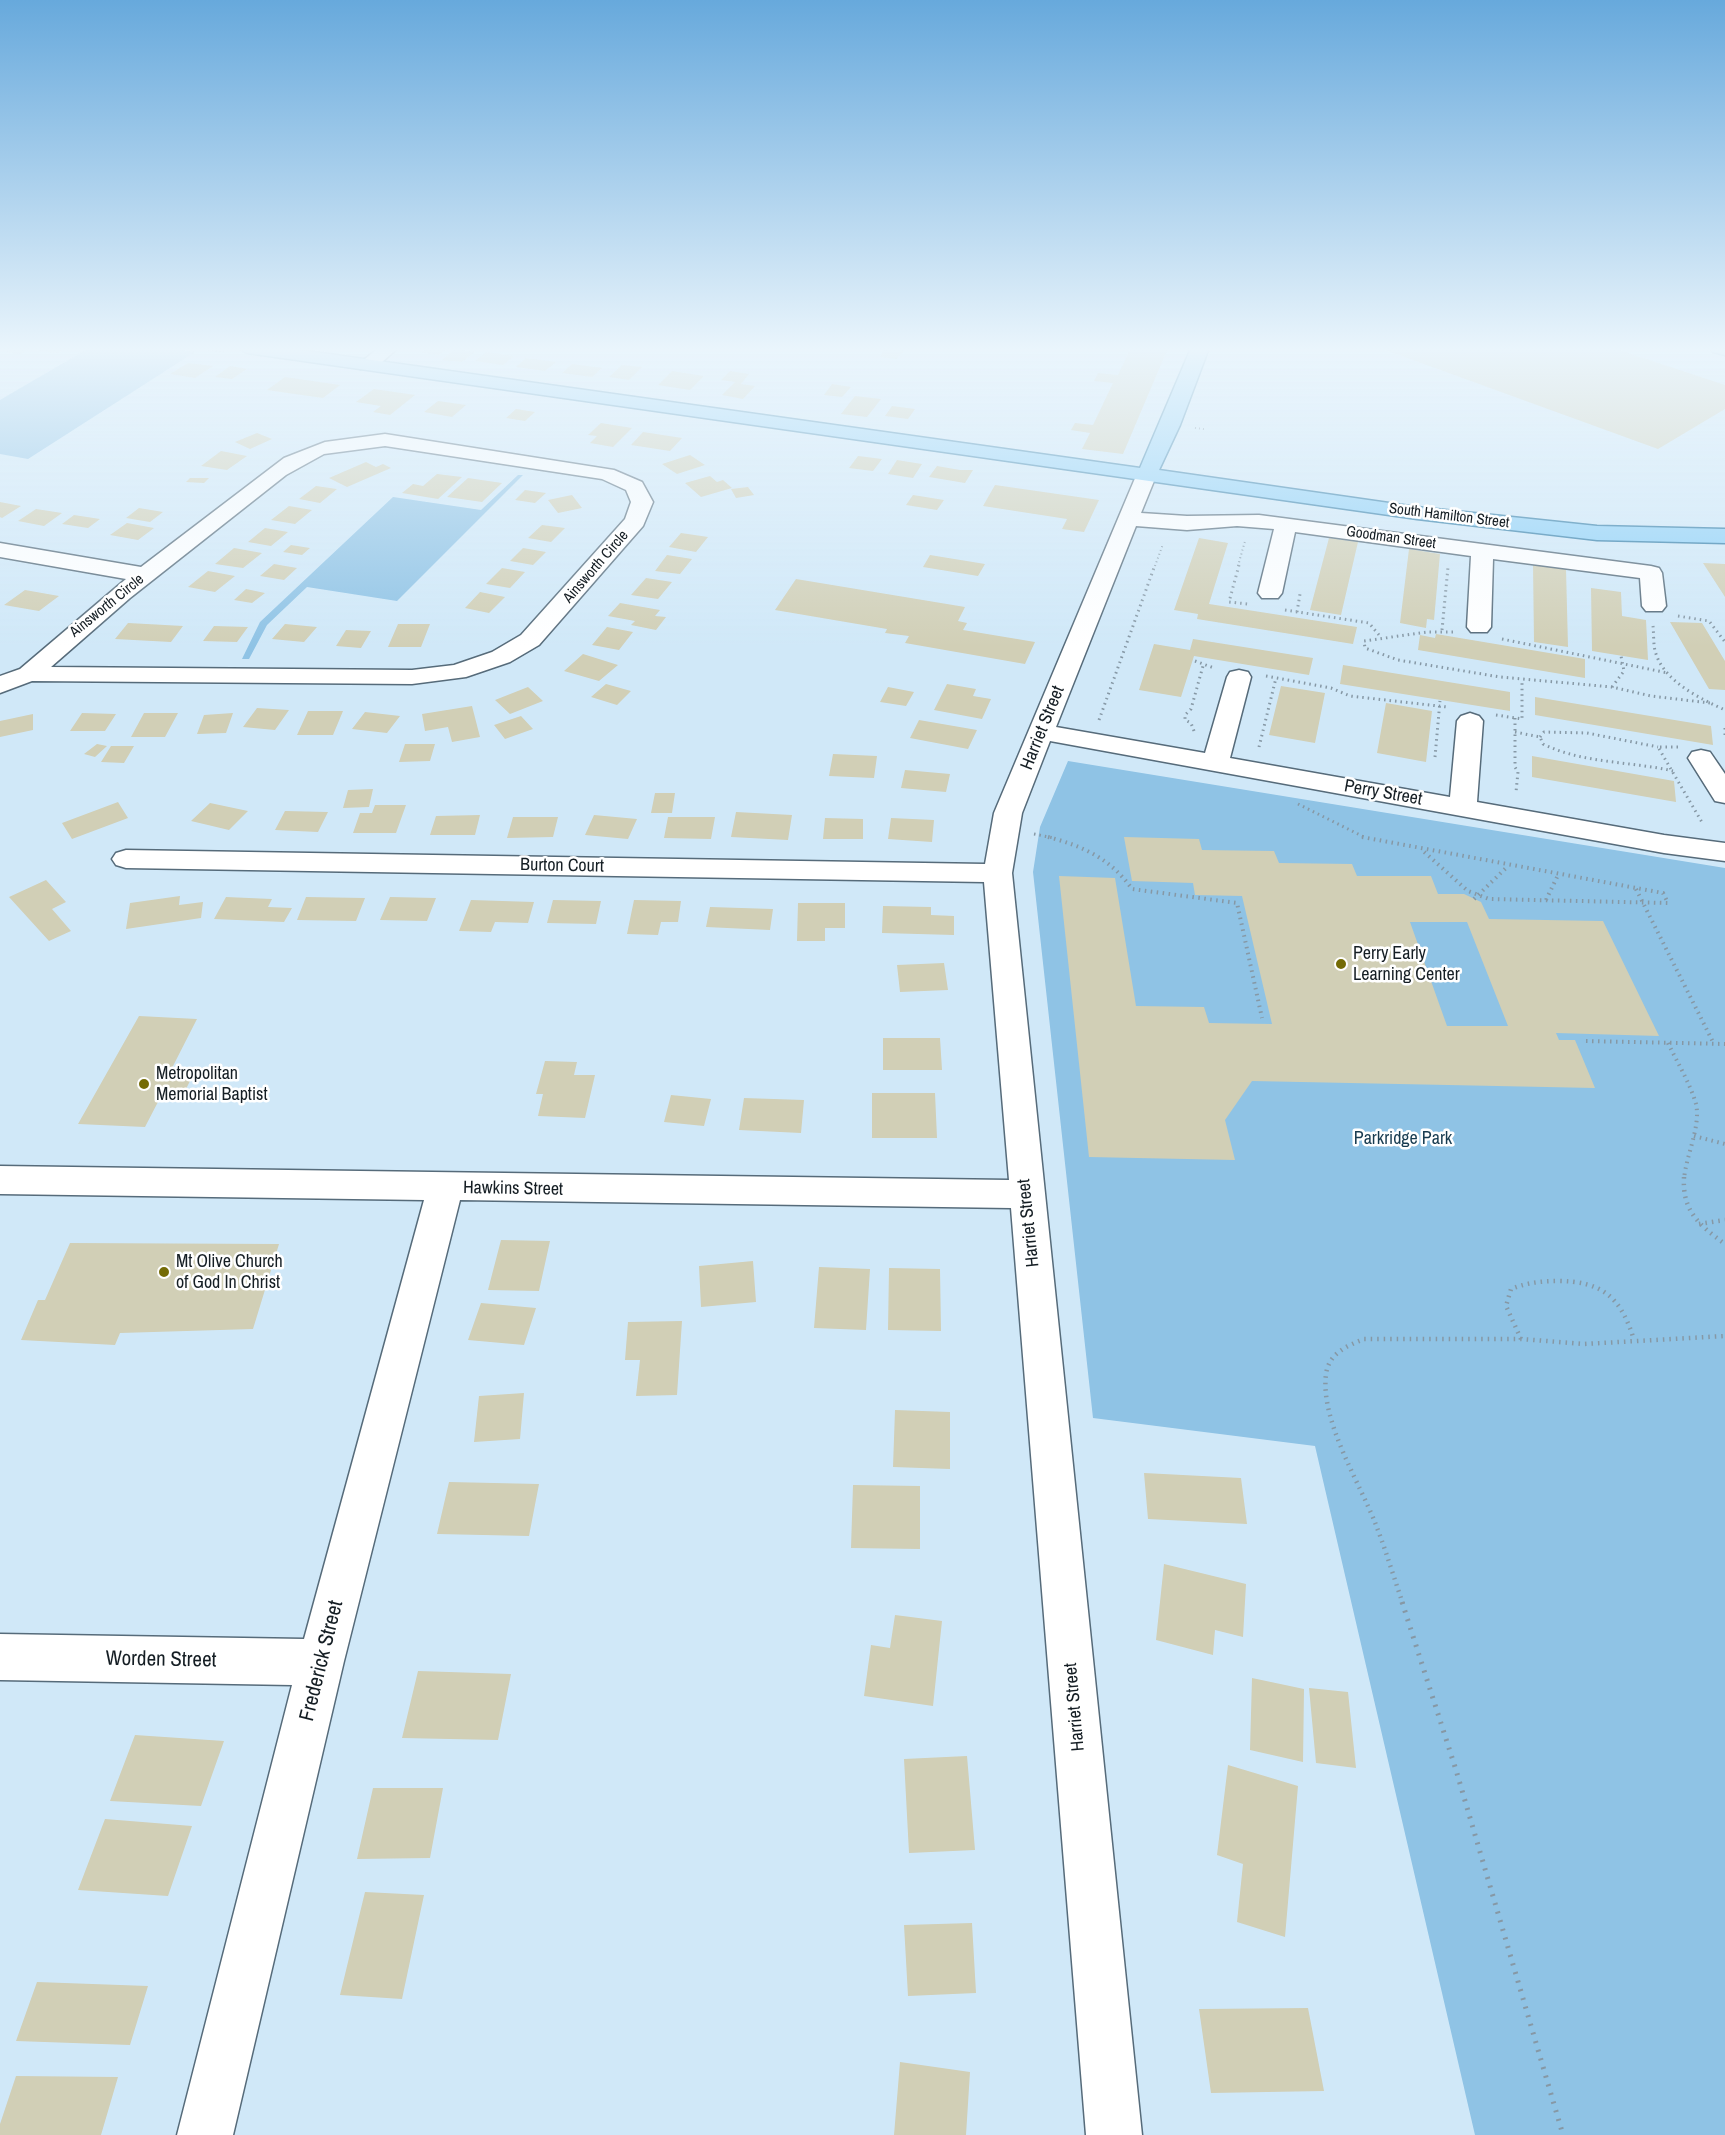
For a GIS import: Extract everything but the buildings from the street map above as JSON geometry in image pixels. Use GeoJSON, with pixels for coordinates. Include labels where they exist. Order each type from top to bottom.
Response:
{"type":"FeatureCollection","features":[{"type":"Feature","properties":{"kind":"main road","name":"South Hamilton Street"},"geometry":{"type":"LineString","coordinates":[[947,448],[1543,528],[1597,533],[1725,536]]}},
{"type":"Feature","properties":{"kind":"main road","name":"Harriet Street"},"geometry":{"type":"LineString","coordinates":[[1146,476],[1159,448]]}},
{"type":"Feature","properties":{"kind":"street","name":"Ainsworth Circle"},"geometry":{"type":"LineString","coordinates":[[29,674],[63,641],[283,468],[316,451],[329,448]]}},
{"type":"Feature","properties":{"kind":"street","name":"Ainsworth Circle"},"geometry":{"type":"LineString","coordinates":[[0,685],[29,674],[412,678],[457,672],[501,657],[530,640],[635,521],[642,502],[635,486],[607,474],[435,448]]}},
{"type":"Feature","properties":{"kind":"street","name":"Harriet Street"},"geometry":{"type":"LineString","coordinates":[[1114,2135],[1025,1194],[998,873],[1008,813],[1146,476]]}},
{"type":"Feature","properties":{"kind":"street","name":"Goodman Street"},"geometry":{"type":"LineString","coordinates":[[1129,519],[1187,523],[1238,520],[1286,524],[1651,573],[1653,614]]}},
{"type":"Feature","properties":{"kind":"street"},"geometry":{"type":"LineString","coordinates":[[1265,602],[1286,524]]}},
{"type":"Feature","properties":{"kind":"street"},"geometry":{"type":"LineString","coordinates":[[0,550],[145,575]]}},
{"type":"Feature","properties":{"kind":"street"},"geometry":{"type":"LineString","coordinates":[[1479,633],[1482,550]]}},
{"type":"Feature","properties":{"kind":"street"},"geometry":{"type":"LineString","coordinates":[[1215,763],[1239,674]]}},
{"type":"Feature","properties":{"kind":"street"},"geometry":{"type":"LineString","coordinates":[[1463,808],[1471,715]]}},
{"type":"Feature","properties":{"kind":"street","name":"Perry Street"},"geometry":{"type":"LineString","coordinates":[[1042,732],[1664,844],[1725,852]]}},
{"type":"Feature","properties":{"kind":"street"},"geometry":{"type":"LineString","coordinates":[[1701,758],[1725,795]]}},
{"type":"Feature","properties":{"kind":"street","name":"Burton Court"},"geometry":{"type":"LineString","coordinates":[[126,860],[998,873]]}},
{"type":"Feature","properties":{"kind":"street","name":"Hawkins Street"},"geometry":{"type":"LineString","coordinates":[[0,1180],[445,1188],[1025,1194]]}},
{"type":"Feature","properties":{"kind":"street","name":"Frederick Street"},"geometry":{"type":"LineString","coordinates":[[205,2135],[321,1661],[445,1188]]}},
{"type":"Feature","properties":{"kind":"street","name":"Worden Street"},"geometry":{"type":"LineString","coordinates":[[0,1657],[279,1663],[321,1661]]}},
{"type":"Feature","properties":{"kind":"path"},"geometry":{"type":"LineString","coordinates":[[1246,537],[1229,602],[1265,602],[1297,612],[1370,623],[1380,636]]}},
{"type":"Feature","properties":{"kind":"path"},"geometry":{"type":"LineString","coordinates":[[1098,723],[1165,539]]}},
{"type":"Feature","properties":{"kind":"path"},"geometry":{"type":"LineString","coordinates":[[1441,630],[1444,628],[1449,563]]}},
{"type":"Feature","properties":{"kind":"path"},"geometry":{"type":"LineString","coordinates":[[1297,612],[1301,590]]}},
{"type":"Feature","properties":{"kind":"path"},"geometry":{"type":"LineString","coordinates":[[1653,614],[1656,654],[1668,673],[1694,694],[1725,710]]}},
{"type":"Feature","properties":{"kind":"path"},"geometry":{"type":"LineString","coordinates":[[1668,673],[1479,633],[1441,630],[1380,636],[1364,642],[1365,648],[1398,660],[1522,681],[1612,687],[1651,696],[1710,703]]}},
{"type":"Feature","properties":{"kind":"path"},"geometry":{"type":"LineString","coordinates":[[1612,687],[1624,671],[1621,656]]}},
{"type":"Feature","properties":{"kind":"path"},"geometry":{"type":"LineString","coordinates":[[1194,661],[1203,666],[1239,674],[1331,688],[1350,696],[1439,706],[1471,715],[1522,719],[1522,681]]}},
{"type":"Feature","properties":{"kind":"path"},"geometry":{"type":"LineString","coordinates":[[1198,740],[1191,723],[1185,720],[1185,715],[1191,709],[1203,666]]}},
{"type":"Feature","properties":{"kind":"path"},"geometry":{"type":"LineString","coordinates":[[1258,751],[1276,678]]}},
{"type":"Feature","properties":{"kind":"path"},"geometry":{"type":"LineString","coordinates":[[1435,760],[1440,701]]}},
{"type":"Feature","properties":{"kind":"path"},"geometry":{"type":"LineString","coordinates":[[1515,718],[1515,767],[1518,772],[1515,796]]}},
{"type":"Feature","properties":{"kind":"path"},"geometry":{"type":"LineString","coordinates":[[1725,728],[1723,730],[1725,736]]}},
{"type":"Feature","properties":{"kind":"path"},"geometry":{"type":"LineString","coordinates":[[1540,737],[1544,732],[1556,730],[1604,735],[1658,747]]}},
{"type":"Feature","properties":{"kind":"path"},"geometry":{"type":"LineString","coordinates":[[1515,732],[1540,737]]}},
{"type":"Feature","properties":{"kind":"path"},"geometry":{"type":"LineString","coordinates":[[1540,737],[1543,744],[1551,748],[1600,762],[1646,765],[1673,771]]}},
{"type":"Feature","properties":{"kind":"path"},"geometry":{"type":"LineString","coordinates":[[1292,800],[1350,832],[1370,840],[1422,850],[1508,867],[1663,893],[1668,903],[1489,899],[1468,891],[1422,850]]}},
{"type":"Feature","properties":{"kind":"path"},"geometry":{"type":"LineString","coordinates":[[1033,834],[1066,840],[1089,848],[1125,878],[1132,889],[1237,903],[1262,1018]]}},
{"type":"Feature","properties":{"kind":"path"},"geometry":{"type":"LineString","coordinates":[[1474,899],[1508,867]]}},
{"type":"Feature","properties":{"kind":"path"},"geometry":{"type":"LineString","coordinates":[[1546,900],[1558,875]]}},
{"type":"Feature","properties":{"kind":"path"},"geometry":{"type":"LineString","coordinates":[[1636,888],[1714,1044]]}},
{"type":"Feature","properties":{"kind":"path"},"geometry":{"type":"LineString","coordinates":[[1586,1041],[1725,1044]]}},
{"type":"Feature","properties":{"kind":"path"},"geometry":{"type":"LineString","coordinates":[[1668,1043],[1696,1105],[1694,1136],[1686,1157],[1683,1195],[1698,1224],[1725,1244]]}},
{"type":"Feature","properties":{"kind":"path"},"geometry":{"type":"LineString","coordinates":[[1694,1136],[1725,1144]]}},
{"type":"Feature","properties":{"kind":"path"},"geometry":{"type":"LineString","coordinates":[[1698,1224],[1725,1220]]}},
{"type":"Feature","properties":{"kind":"path"},"geometry":{"type":"LineString","coordinates":[[1521,1339],[1506,1306],[1511,1289],[1528,1281],[1581,1281],[1600,1287],[1614,1297],[1630,1322],[1634,1340]]}},
{"type":"Feature","properties":{"kind":"path"},"geometry":{"type":"LineString","coordinates":[[1563,2135],[1554,2111],[1456,1770],[1418,1649],[1376,1525],[1361,1486],[1340,1445],[1329,1410],[1326,1374],[1332,1358],[1343,1347],[1364,1339],[1521,1339],[1584,1344],[1634,1340],[1724,1338]]}},
{"type":"Feature","properties":{"kind":"green space"},"geometry":{"type":"Polygon","coordinates":[[[0,448],[46,448],[28,459],[0,454],[0,448]]]}},
{"type":"Feature","properties":{"kind":"green space"},"geometry":{"type":"Polygon","coordinates":[[[518,475],[523,475],[397,601],[307,587],[267,625],[249,659],[242,659],[260,622],[393,497],[481,510],[518,475]]]}},
{"type":"Feature","properties":{"kind":"green space","name":"Parkridge Park"},"geometry":{"type":"Polygon","coordinates":[[[1068,761],[1725,868],[1725,2135],[1475,2135],[1315,1446],[1093,1418],[1033,872],[1040,827],[1068,761]]]}},
{"type":"Feature","properties":{"kind":"place","name":"Perry Early Learning Center"},"geometry":{"type":"Point","coordinates":[1341,964]}},
{"type":"Feature","properties":{"kind":"place","name":"Metropolitan Memorial Baptist"},"geometry":{"type":"Point","coordinates":[144,1084]}},
{"type":"Feature","properties":{"kind":"place","name":"Mt Olive Church of God In Christ"},"geometry":{"type":"Point","coordinates":[164,1272]}}]}
